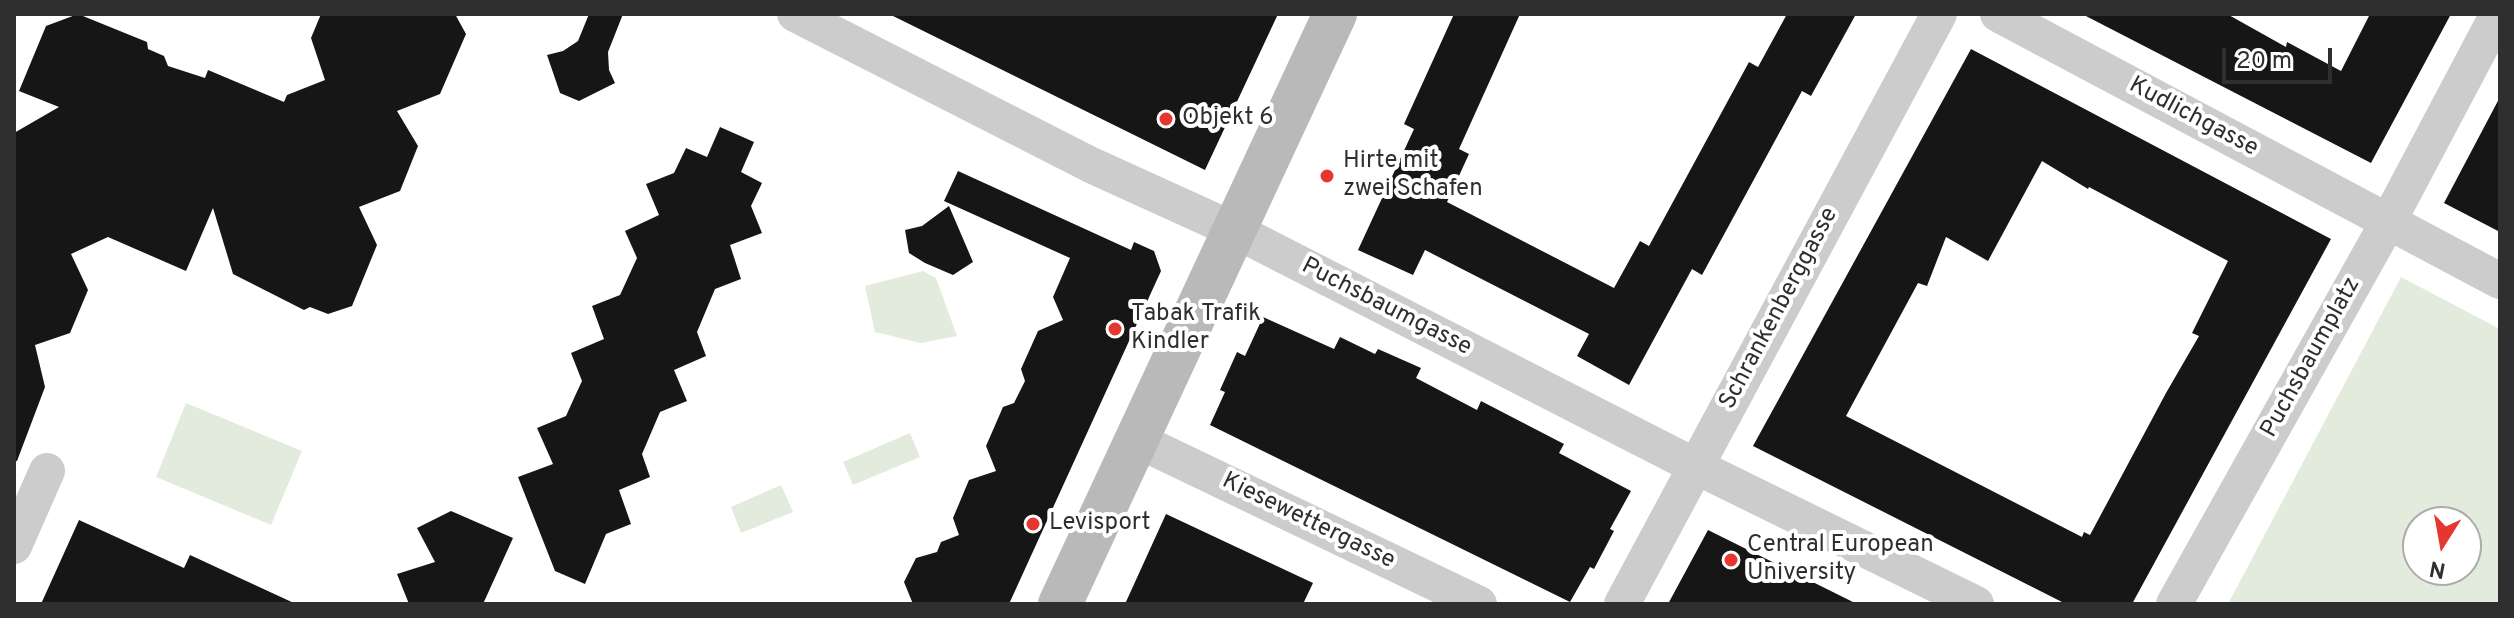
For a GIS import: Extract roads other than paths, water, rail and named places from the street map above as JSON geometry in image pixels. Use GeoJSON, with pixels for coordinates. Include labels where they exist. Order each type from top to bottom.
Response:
{"type":"FeatureCollection","features":[{"type":"Feature","properties":{"kind":"street","name":"Puchsbaumgasse"},"geometry":{"type":"LineString","coordinates":[[795,14],[1091,165],[1234,230],[1695,466],[1976,604]]}},
{"type":"Feature","properties":{"kind":"street"},"geometry":{"type":"LineString","coordinates":[[1060,604],[1335,14]]}},
{"type":"Feature","properties":{"kind":"street","name":"Schrankenberggasse"},"geometry":{"type":"LineString","coordinates":[[1622,604],[1939,14]]}},
{"type":"Feature","properties":{"kind":"street","name":"Kudlichgasse"},"geometry":{"type":"LineString","coordinates":[[1998,14],[2388,222]]}},
{"type":"Feature","properties":{"kind":"street","name":"Puchsbaumplatz"},"geometry":{"type":"LineString","coordinates":[[2174,604],[2388,222],[2498,14]]}},
{"type":"Feature","properties":{"kind":"street"},"geometry":{"type":"LineString","coordinates":[[2388,222],[2500,281]]}},
{"type":"Feature","properties":{"kind":"street","name":"Kiesewettergasse"},"geometry":{"type":"LineString","coordinates":[[1137,440],[1479,604]]}},
{"type":"Feature","properties":{"kind":"street"},"geometry":{"type":"LineString","coordinates":[[14,546],[47,471]]}},
{"type":"Feature","properties":{"kind":"place","name":"Objekt 6"},"geometry":{"type":"Point","coordinates":[1166,119]}},
{"type":"Feature","properties":{"kind":"place","name":"Hirte mit zwei Schafen"},"geometry":{"type":"Point","coordinates":[1327,176]}},
{"type":"Feature","properties":{"kind":"place","name":"Tabak Trafik Kindler"},"geometry":{"type":"Point","coordinates":[1115,329]}},
{"type":"Feature","properties":{"kind":"place","name":"Levisport"},"geometry":{"type":"Point","coordinates":[1033,524]}},
{"type":"Feature","properties":{"kind":"place","name":"Central European University"},"geometry":{"type":"Point","coordinates":[1731,560]}}]}
